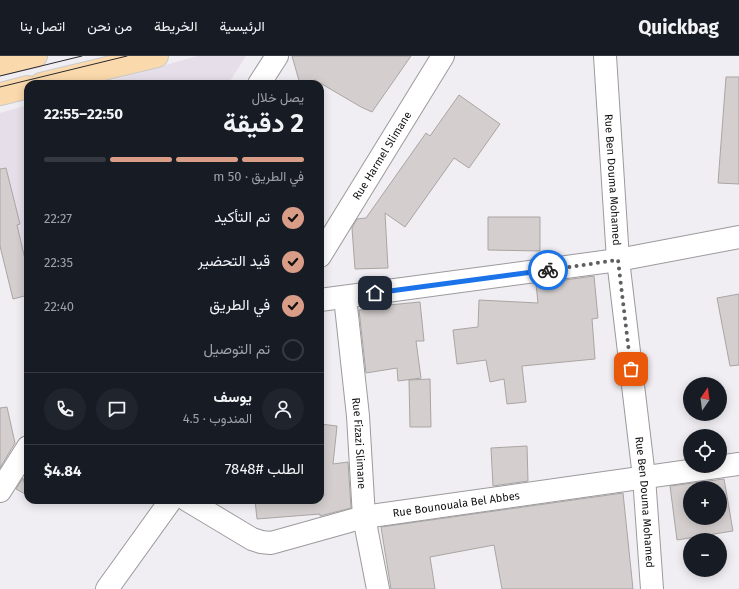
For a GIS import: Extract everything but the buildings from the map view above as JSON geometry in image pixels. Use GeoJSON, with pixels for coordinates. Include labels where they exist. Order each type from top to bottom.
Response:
{"type":"FeatureCollection","features":[{"type":"Feature","properties":{"kind":"main road"},"geometry":{"type":"LineString","coordinates":[[0,64],[36,56]]}},
{"type":"Feature","properties":{"kind":"main road"},"geometry":{"type":"LineString","coordinates":[[58,80],[157,56]]}},
{"type":"Feature","properties":{"kind":"main road"},"geometry":{"type":"LineString","coordinates":[[0,94],[24,88]]}},
{"type":"Feature","properties":{"kind":"street"},"geometry":{"type":"LineString","coordinates":[[262,80],[277,56]]}},
{"type":"Feature","properties":{"kind":"street","name":"Rue Harmel Slimane"},"geometry":{"type":"LineString","coordinates":[[324,250],[444,56]]}},
{"type":"Feature","properties":{"kind":"street","name":"Rue Ben Douma Mohamed"},"geometry":{"type":"LineString","coordinates":[[605,56],[618,260],[644,477],[652,589]]}},
{"type":"Feature","properties":{"kind":"street"},"geometry":{"type":"LineString","coordinates":[[324,300],[618,260],[739,237]]}},
{"type":"Feature","properties":{"kind":"street","name":"Rue Fizazi Slimane"},"geometry":{"type":"LineString","coordinates":[[345,297],[358,416],[364,517],[378,589]]}},
{"type":"Feature","properties":{"kind":"street"},"geometry":{"type":"LineString","coordinates":[[0,491],[24,453]]}},
{"type":"Feature","properties":{"kind":"street","name":"Rue Bounouala Bel Abbes"},"geometry":{"type":"LineString","coordinates":[[194,504],[252,539],[271,543],[364,517],[739,464]]}},
{"type":"Feature","properties":{"kind":"street"},"geometry":{"type":"LineString","coordinates":[[107,589],[168,504]]}},
{"type":"Feature","properties":{"kind":"shaded area"},"geometry":{"type":"Polygon","coordinates":[[[197,56],[246,56],[231,80],[114,80],[197,56]]]}},
{"type":"Feature","properties":{"kind":"shaded area"},"geometry":{"type":"Polygon","coordinates":[[[24,106],[24,273],[0,179],[0,113],[24,106]]]}},
{"type":"Feature","properties":{"kind":"tram line"},"geometry":{"type":"LineString","coordinates":[[0,76],[82,56]]}},
{"type":"Feature","properties":{"kind":"tram line"},"geometry":{"type":"LineString","coordinates":[[29,80],[127,56]]}},
{"type":"Feature","properties":{"kind":"tram line"},"geometry":{"type":"LineString","coordinates":[[0,87],[24,81]]}},
{"type":"Feature","properties":{"kind":"way so far"},"geometry":{"type":"LineString","coordinates":[[548,270],[618,260],[631,369]]}},
{"type":"Feature","properties":{"kind":"route"},"geometry":{"type":"LineString","coordinates":[[375,293],[548,270]]}}]}
